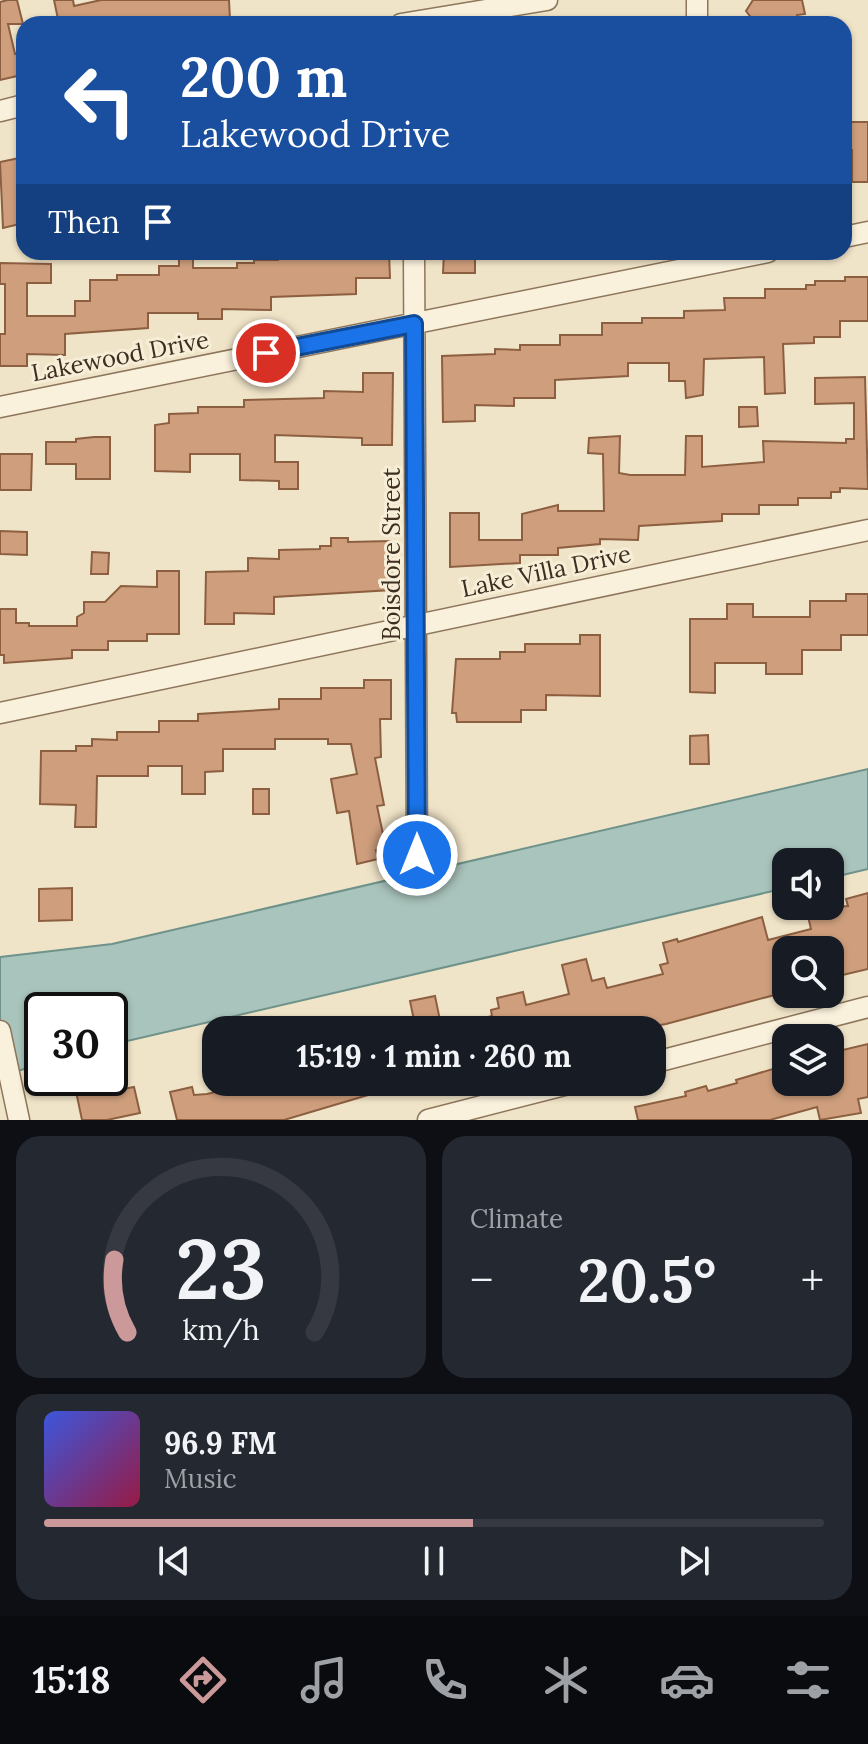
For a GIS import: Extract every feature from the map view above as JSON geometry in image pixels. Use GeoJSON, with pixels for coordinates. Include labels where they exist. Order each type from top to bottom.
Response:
{"type":"FeatureCollection","features":[{"type":"Feature","properties":{"kind":"street"},"geometry":{"type":"LineString","coordinates":[[450,16],[547,0]]}},
{"type":"Feature","properties":{"kind":"street","name":"Boisdore Street"},"geometry":{"type":"LineString","coordinates":[[414,260],[417,855]]}},
{"type":"Feature","properties":{"kind":"street","name":"Lakewood Drive"},"geometry":{"type":"LineString","coordinates":[[0,407],[729,260]]}},
{"type":"Feature","properties":{"kind":"street","name":"Lake Villa Drive"},"geometry":{"type":"LineString","coordinates":[[0,713],[868,530]]}},
{"type":"Feature","properties":{"kind":"street"},"geometry":{"type":"LineString","coordinates":[[666,1059],[868,1007]]}},
{"type":"Feature","properties":{"kind":"street"},"geometry":{"type":"LineString","coordinates":[[0,1031],[19,1120]]}},
{"type":"Feature","properties":{"kind":"street"},"geometry":{"type":"LineString","coordinates":[[428,1120],[521,1096]]}},
{"type":"Feature","properties":{"kind":"water"},"geometry":{"type":"Polygon","coordinates":[[[868,769],[868,869],[844,875],[844,848],[772,848],[772,891],[235,1016],[202,1016],[202,1024],[128,1041],[128,992],[24,992],[24,1069],[0,1076],[0,957],[112,944],[868,769]]]}},
{"type":"Feature","properties":{"kind":"building"},"geometry":{"type":"Polygon","coordinates":[[[17,0],[21,16],[16,16],[16,24],[8,24],[16,54],[16,76],[0,80],[0,2],[17,0]]]}},
{"type":"Feature","properties":{"kind":"building"},"geometry":{"type":"Polygon","coordinates":[[[54,0],[73,0],[74,6],[101,0],[229,0],[230,16],[57,16],[54,0]]]}},
{"type":"Feature","properties":{"kind":"building"},"geometry":{"type":"Polygon","coordinates":[[[753,0],[802,0],[805,14],[750,16],[746,11],[753,0]]]}},
{"type":"Feature","properties":{"kind":"building"},"geometry":{"type":"Polygon","coordinates":[[[852,122],[868,122],[868,182],[852,182],[852,122]]]}},
{"type":"Feature","properties":{"kind":"building"},"geometry":{"type":"Polygon","coordinates":[[[16,159],[16,225],[3,228],[0,162],[16,159]]]}},
{"type":"Feature","properties":{"kind":"building"},"geometry":{"type":"Polygon","coordinates":[[[179,260],[193,260],[193,268],[237,268],[237,263],[254,263],[254,260],[389,260],[390,278],[356,278],[356,294],[271,297],[271,310],[222,309],[222,319],[198,319],[198,313],[148,313],[148,328],[65,334],[65,355],[27,354],[27,366],[0,366],[0,334],[5,334],[5,284],[0,284],[0,263],[51,264],[51,283],[27,283],[27,316],[75,316],[75,301],[90,301],[90,280],[117,280],[117,275],[159,275],[159,266],[179,266],[179,260]]]}},
{"type":"Feature","properties":{"kind":"building"},"geometry":{"type":"Polygon","coordinates":[[[444,260],[475,260],[475,273],[443,273],[444,260]]]}},
{"type":"Feature","properties":{"kind":"building"},"geometry":{"type":"Polygon","coordinates":[[[845,277],[868,277],[868,321],[840,321],[840,337],[814,337],[814,343],[783,344],[785,393],[765,394],[764,357],[704,359],[703,395],[686,398],[685,381],[669,381],[669,363],[628,363],[628,376],[555,380],[555,398],[514,398],[514,406],[475,405],[475,421],[443,422],[442,356],[495,354],[495,349],[520,350],[520,345],[560,345],[560,335],[602,335],[602,323],[642,323],[642,318],[684,318],[684,311],[725,310],[724,298],[765,298],[765,289],[806,289],[806,285],[815,285],[815,281],[845,281],[845,277]]]}},
{"type":"Feature","properties":{"kind":"building"},"geometry":{"type":"Polygon","coordinates":[[[363,373],[393,373],[392,445],[362,445],[362,438],[275,435],[275,462],[298,462],[298,489],[279,489],[279,481],[240,480],[240,454],[190,454],[190,472],[155,471],[155,425],[169,423],[169,414],[198,413],[198,407],[244,407],[244,400],[324,398],[324,391],[363,392],[363,373]]]}},
{"type":"Feature","properties":{"kind":"building"},"geometry":{"type":"Polygon","coordinates":[[[865,377],[868,489],[840,488],[840,492],[831,492],[831,498],[798,498],[798,505],[759,505],[759,514],[722,514],[722,521],[639,526],[638,540],[600,539],[600,544],[558,548],[558,555],[520,555],[520,563],[450,567],[450,513],[479,513],[479,540],[522,540],[522,514],[558,505],[558,511],[604,511],[603,454],[588,453],[589,438],[620,436],[619,473],[630,475],[685,475],[686,436],[702,436],[702,467],[764,462],[763,441],[846,443],[846,439],[854,439],[854,403],[815,404],[815,378],[865,377]]]}},
{"type":"Feature","properties":{"kind":"building"},"geometry":{"type":"Polygon","coordinates":[[[739,407],[757,407],[758,426],[739,427],[739,407]]]}},
{"type":"Feature","properties":{"kind":"building"},"geometry":{"type":"Polygon","coordinates":[[[110,437],[110,479],[76,479],[76,464],[46,464],[46,442],[76,442],[76,439],[110,437]]]}},
{"type":"Feature","properties":{"kind":"building"},"geometry":{"type":"Polygon","coordinates":[[[0,454],[32,454],[31,490],[0,490],[0,454]]]}},
{"type":"Feature","properties":{"kind":"building"},"geometry":{"type":"Polygon","coordinates":[[[0,531],[27,532],[27,555],[0,554],[0,531]]]}},
{"type":"Feature","properties":{"kind":"building"},"geometry":{"type":"Polygon","coordinates":[[[331,538],[348,538],[348,542],[391,541],[392,590],[274,597],[274,614],[234,613],[234,624],[205,624],[206,572],[248,571],[248,558],[279,559],[279,550],[320,549],[320,546],[331,546],[331,538]]]}},
{"type":"Feature","properties":{"kind":"building"},"geometry":{"type":"Polygon","coordinates":[[[92,552],[109,553],[108,574],[91,574],[92,552]]]}},
{"type":"Feature","properties":{"kind":"building"},"geometry":{"type":"Polygon","coordinates":[[[157,571],[179,571],[179,634],[147,634],[147,641],[108,641],[108,650],[72,650],[72,658],[4,663],[4,655],[0,655],[0,609],[16,609],[16,623],[29,623],[29,626],[77,626],[77,617],[84,613],[84,602],[105,602],[121,586],[157,587],[157,571]]]}},
{"type":"Feature","properties":{"kind":"building"},"geometry":{"type":"Polygon","coordinates":[[[846,594],[868,594],[868,635],[841,635],[841,650],[802,650],[802,674],[766,674],[766,663],[715,663],[715,693],[690,692],[690,619],[727,619],[727,604],[753,604],[753,617],[810,617],[810,601],[846,601],[846,594]]]}},
{"type":"Feature","properties":{"kind":"building"},"geometry":{"type":"Polygon","coordinates":[[[580,635],[600,635],[600,696],[546,695],[546,710],[521,710],[521,722],[457,722],[456,713],[452,713],[456,659],[500,659],[500,652],[525,652],[525,644],[580,644],[580,635]]]}},
{"type":"Feature","properties":{"kind":"building"},"geometry":{"type":"Polygon","coordinates":[[[364,680],[391,680],[391,719],[380,719],[381,757],[375,758],[384,805],[377,806],[386,848],[376,850],[378,859],[357,864],[349,811],[337,813],[331,779],[357,774],[351,744],[328,744],[328,739],[275,739],[275,749],[223,749],[223,771],[205,772],[205,794],[182,794],[182,766],[148,766],[148,776],[97,776],[96,827],[75,827],[76,805],[40,804],[41,751],[76,751],[76,746],[92,746],[92,739],[117,740],[117,732],[159,732],[159,721],[198,721],[198,714],[279,709],[279,699],[321,699],[321,688],[364,688],[364,680]]]}},
{"type":"Feature","properties":{"kind":"building"},"geometry":{"type":"Polygon","coordinates":[[[708,735],[709,764],[690,764],[690,736],[708,735]]]}},
{"type":"Feature","properties":{"kind":"building"},"geometry":{"type":"Polygon","coordinates":[[[253,789],[269,789],[269,814],[253,814],[253,789]]]}},
{"type":"Feature","properties":{"kind":"building"},"geometry":{"type":"Polygon","coordinates":[[[72,888],[72,920],[39,921],[39,889],[72,888]]]}},
{"type":"Feature","properties":{"kind":"building"},"geometry":{"type":"Polygon","coordinates":[[[868,893],[868,969],[844,975],[844,936],[784,936],[811,929],[809,920],[844,920],[844,906],[848,906],[846,899],[868,893]]]}},
{"type":"Feature","properties":{"kind":"building"},"geometry":{"type":"Polygon","coordinates":[[[762,917],[768,940],[772,939],[772,996],[666,1024],[666,1016],[492,1016],[491,1010],[499,1008],[497,998],[523,992],[526,1005],[569,994],[562,965],[586,959],[592,981],[604,978],[607,988],[663,974],[660,965],[668,963],[663,943],[677,939],[678,942],[762,917]]]}},
{"type":"Feature","properties":{"kind":"building"},"geometry":{"type":"Polygon","coordinates":[[[435,996],[439,1016],[413,1016],[410,1001],[435,996]]]}},
{"type":"Feature","properties":{"kind":"building"},"geometry":{"type":"Polygon","coordinates":[[[868,1044],[868,1097],[858,1099],[861,1113],[820,1120],[817,1107],[770,1120],[638,1120],[635,1107],[686,1096],[685,1092],[706,1086],[708,1091],[737,1083],[736,1080],[772,1069],[772,1096],[844,1096],[844,1050],[868,1044]]]}},
{"type":"Feature","properties":{"kind":"building"},"geometry":{"type":"Polygon","coordinates":[[[134,1087],[140,1113],[107,1120],[82,1120],[77,1096],[128,1096],[128,1088],[134,1087]]]}},
{"type":"Feature","properties":{"kind":"building"},"geometry":{"type":"Polygon","coordinates":[[[192,1087],[194,1095],[365,1096],[284,1120],[177,1120],[170,1092],[192,1087]]]}},
{"type":"Feature","properties":{"kind":"route"},"geometry":{"type":"LineString","coordinates":[[266,353],[414,324],[417,855]]}}]}
